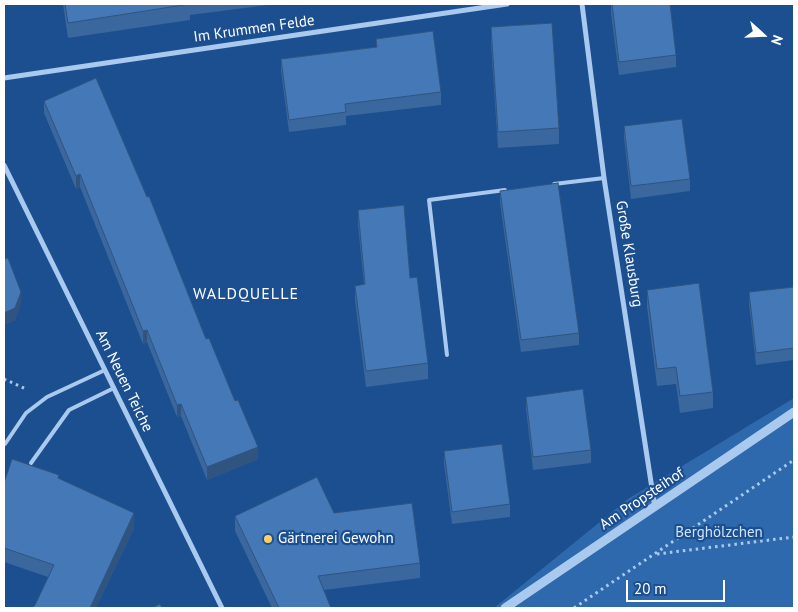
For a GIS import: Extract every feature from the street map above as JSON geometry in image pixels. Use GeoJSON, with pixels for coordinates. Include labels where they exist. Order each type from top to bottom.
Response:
{"type":"FeatureCollection","features":[{"type":"Feature","properties":{"kind":"street","name":"Im Krummen Felde"},"geometry":{"type":"LineString","coordinates":[[4,78],[507,4]]}},
{"type":"Feature","properties":{"kind":"street","name":"Große Klausburg"},"geometry":{"type":"LineString","coordinates":[[582,4],[604,178],[655,508]]}},
{"type":"Feature","properties":{"kind":"street","name":"Am Neuen Teiche"},"geometry":{"type":"LineString","coordinates":[[4,165],[222,608]]}},
{"type":"Feature","properties":{"kind":"street","name":"Am Propsteihof"},"geometry":{"type":"LineString","coordinates":[[505,608],[794,412]]}},
{"type":"Feature","properties":{"kind":"lane"},"geometry":{"type":"LineString","coordinates":[[546,186],[604,178]]}},
{"type":"Feature","properties":{"kind":"lane"},"geometry":{"type":"LineString","coordinates":[[447,355],[429,200],[507,190]]}},
{"type":"Feature","properties":{"kind":"lane"},"geometry":{"type":"LineString","coordinates":[[5,444],[26,413],[47,397],[105,370]]}},
{"type":"Feature","properties":{"kind":"lane"},"geometry":{"type":"LineString","coordinates":[[31,463],[69,410],[114,388]]}},
{"type":"Feature","properties":{"kind":"path"},"geometry":{"type":"LineString","coordinates":[[574,608],[794,460]]}},
{"type":"Feature","properties":{"kind":"path"},"geometry":{"type":"LineString","coordinates":[[656,554],[794,536]]}},
{"type":"Feature","properties":{"kind":"green space","name":"Berghölzchen"},"geometry":{"type":"Polygon","coordinates":[[[794,398],[794,608],[494,608],[628,499],[794,398]]]}},
{"type":"Feature","properties":{"kind":"building"},"geometry":{"type":"Polygon","coordinates":[[[65,4],[190,4],[68,23],[65,4]]]}},
{"type":"Feature","properties":{"kind":"building"},"geometry":{"type":"Polygon","coordinates":[[[612,4],[670,4],[676,55],[619,62],[612,4]]]}},
{"type":"Feature","properties":{"kind":"building"},"geometry":{"type":"Polygon","coordinates":[[[552,23],[559,128],[498,132],[491,27],[552,23]]]}},
{"type":"Feature","properties":{"kind":"building"},"geometry":{"type":"Polygon","coordinates":[[[433,31],[441,92],[345,104],[346,112],[289,120],[281,59],[377,47],[376,39],[433,31]]]}},
{"type":"Feature","properties":{"kind":"building"},"geometry":{"type":"Polygon","coordinates":[[[96,78],[147,197],[149,196],[206,339],[209,338],[235,401],[238,400],[258,447],[207,467],[181,404],[177,405],[147,330],[143,331],[80,174],[76,176],[44,101],[96,78]]]}},
{"type":"Feature","properties":{"kind":"building"},"geometry":{"type":"Polygon","coordinates":[[[682,119],[690,179],[631,186],[624,126],[682,119]]]}},
{"type":"Feature","properties":{"kind":"building"},"geometry":{"type":"Polygon","coordinates":[[[558,183],[579,333],[521,340],[500,191],[558,183]]]}},
{"type":"Feature","properties":{"kind":"building"},"geometry":{"type":"Polygon","coordinates":[[[404,205],[410,278],[417,277],[428,363],[366,371],[355,286],[365,284],[358,210],[404,205]]]}},
{"type":"Feature","properties":{"kind":"building"},"geometry":{"type":"Polygon","coordinates":[[[8,258],[21,292],[15,308],[4,313],[4,259],[8,258]]]}},
{"type":"Feature","properties":{"kind":"building"},"geometry":{"type":"Polygon","coordinates":[[[699,283],[713,392],[680,396],[676,367],[657,369],[647,290],[699,283]]]}},
{"type":"Feature","properties":{"kind":"building"},"geometry":{"type":"Polygon","coordinates":[[[794,287],[794,348],[756,353],[749,292],[794,287]]]}},
{"type":"Feature","properties":{"kind":"building"},"geometry":{"type":"Polygon","coordinates":[[[583,389],[591,450],[533,457],[526,397],[583,389]]]}},
{"type":"Feature","properties":{"kind":"building"},"geometry":{"type":"Polygon","coordinates":[[[502,444],[510,504],[452,512],[444,451],[502,444]]]}},
{"type":"Feature","properties":{"kind":"building"},"geometry":{"type":"Polygon","coordinates":[[[12,459],[59,475],[58,478],[134,513],[90,608],[32,608],[54,565],[4,548],[4,483],[12,459]]]}},
{"type":"Feature","properties":{"kind":"building"},"geometry":{"type":"Polygon","coordinates":[[[317,477],[334,513],[412,503],[420,563],[318,576],[331,608],[279,608],[235,516],[317,477]]]}},
{"type":"Feature","properties":{"kind":"building"},"geometry":{"type":"Polygon","coordinates":[[[160,604],[162,608],[152,608],[160,604]]]}},
{"type":"Feature","properties":{"kind":"place","name":"Gärtnerei Gewohn"},"geometry":{"type":"Point","coordinates":[268,539]}},
{"type":"Feature","properties":{"kind":"district","name":"WALDQUELLE"},"geometry":{"type":"Point","coordinates":[246,294]}}]}
